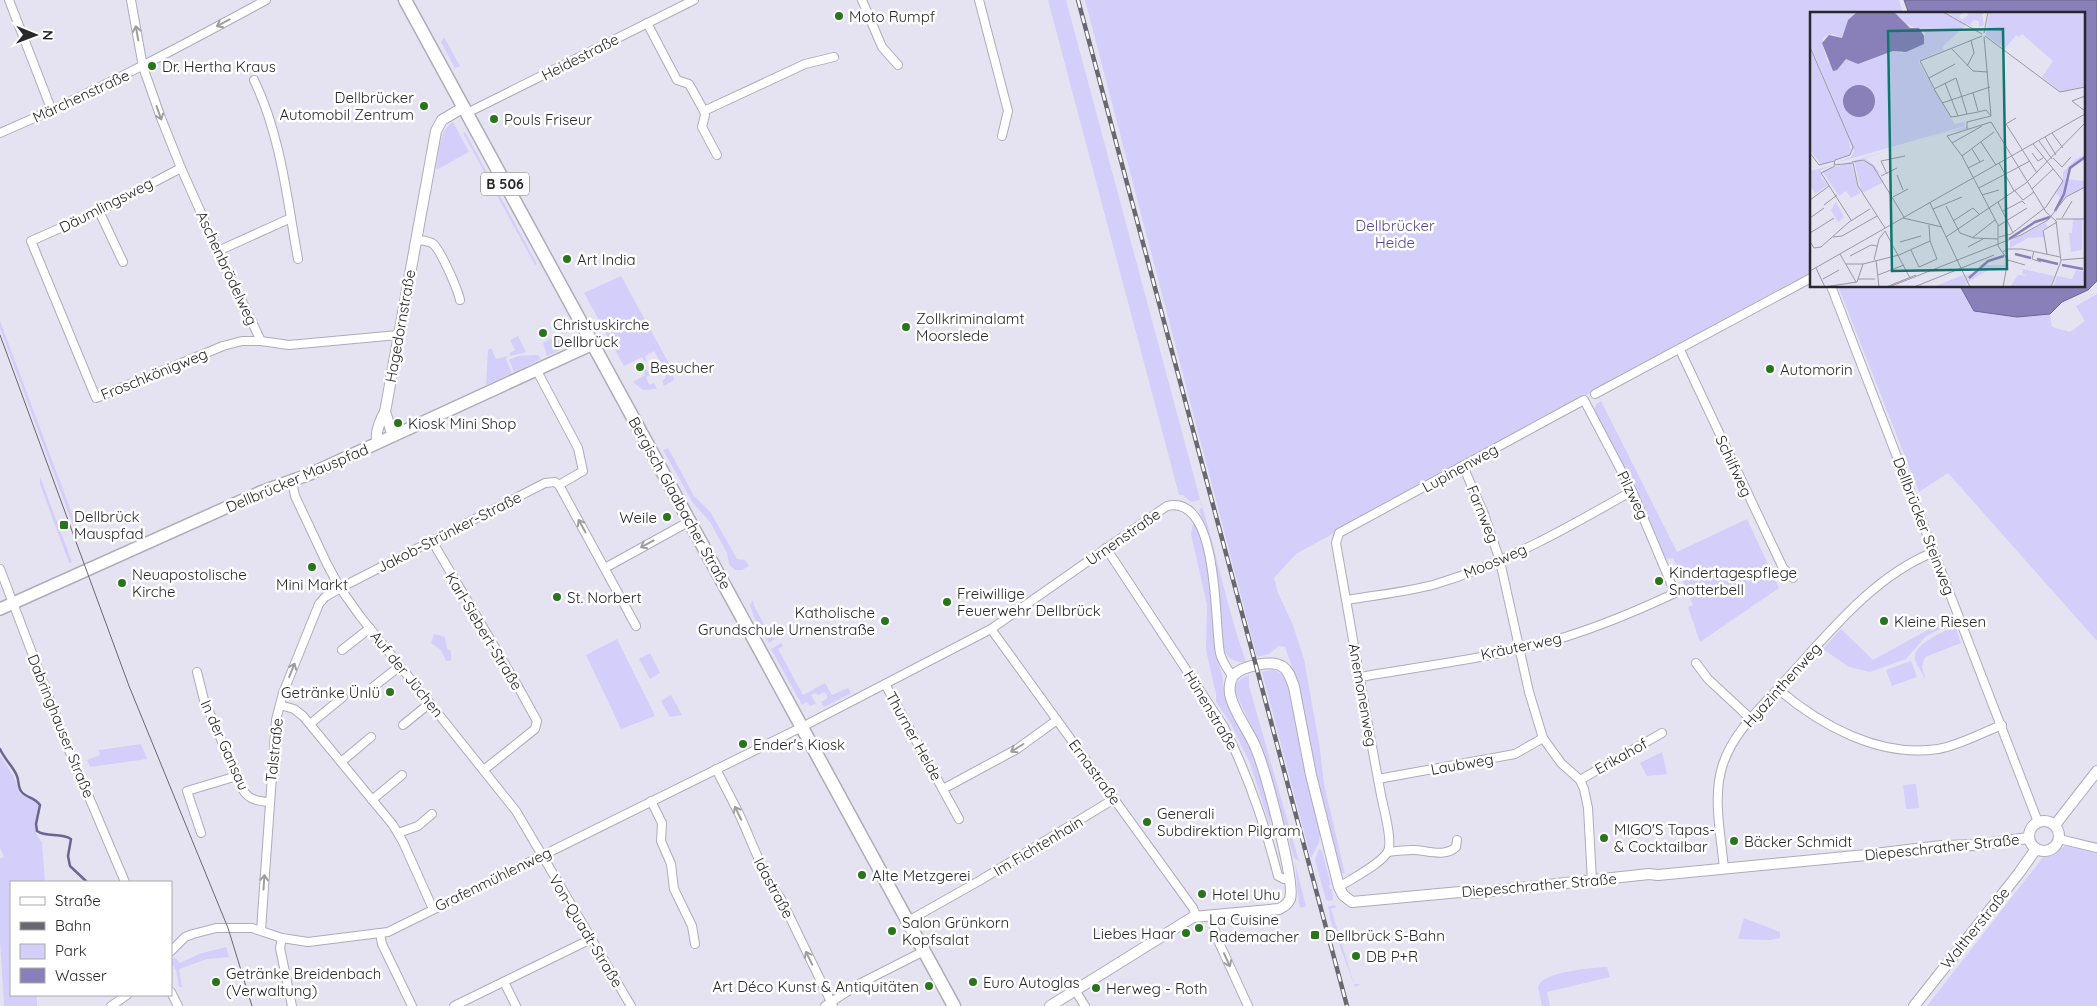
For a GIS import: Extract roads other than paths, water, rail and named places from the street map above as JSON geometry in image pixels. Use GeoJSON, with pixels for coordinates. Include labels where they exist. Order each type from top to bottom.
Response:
{"type":"FeatureCollection","features":[{"type":"Feature","properties":{"kind":"main road","name":"Bergisch Gladbacher Straße"},"geometry":{"type":"LineString","coordinates":[[405,0],[954,1006]]}},
{"type":"Feature","properties":{"kind":"main road","name":"Dellbrücker Mauspfad"},"geometry":{"type":"LineString","coordinates":[[0,609],[263,491],[292,481],[378,443],[593,344]]}},
{"type":"Feature","properties":{"kind":"street"},"geometry":{"type":"LineString","coordinates":[[9,0],[52,111]]}},
{"type":"Feature","properties":{"kind":"street","name":"Aschenbrödelweg"},"geometry":{"type":"LineString","coordinates":[[131,0],[143,67],[181,168],[261,341],[289,345],[398,335]]}},
{"type":"Feature","properties":{"kind":"street","name":"Märchenstraße"},"geometry":{"type":"LineString","coordinates":[[0,133],[52,111],[143,67],[266,0]]}},
{"type":"Feature","properties":{"kind":"street","name":"Heidestraße"},"geometry":{"type":"LineString","coordinates":[[465,110],[694,0]]}},
{"type":"Feature","properties":{"kind":"street"},"geometry":{"type":"LineString","coordinates":[[862,0],[882,47],[898,65]]}},
{"type":"Feature","properties":{"kind":"street"},"geometry":{"type":"LineString","coordinates":[[979,0],[1008,111],[1002,136]]}},
{"type":"Feature","properties":{"kind":"street"},"geometry":{"type":"LineString","coordinates":[[647,23],[677,80],[689,84],[704,111],[706,115],[702,127],[717,155]]}},
{"type":"Feature","properties":{"kind":"street"},"geometry":{"type":"LineString","coordinates":[[704,111],[805,64],[834,57]]}},
{"type":"Feature","properties":{"kind":"street"},"geometry":{"type":"LineString","coordinates":[[254,80],[274,127],[298,259]]}},
{"type":"Feature","properties":{"kind":"street","name":"Hagedornstraße"},"geometry":{"type":"LineString","coordinates":[[378,443],[376,438],[379,424],[385,412],[438,125],[446,117],[465,110]]}},
{"type":"Feature","properties":{"kind":"street","name":"Däumlingsweg"},"geometry":{"type":"LineString","coordinates":[[31,241],[99,211],[181,168]]}},
{"type":"Feature","properties":{"kind":"street"},"geometry":{"type":"LineString","coordinates":[[99,211],[123,262]]}},
{"type":"Feature","properties":{"kind":"street"},"geometry":{"type":"LineString","coordinates":[[218,251],[291,218]]}},
{"type":"Feature","properties":{"kind":"street"},"geometry":{"type":"LineString","coordinates":[[416,240],[434,245],[454,280],[460,300]]}},
{"type":"Feature","properties":{"kind":"street","name":"Froschkönigweg"},"geometry":{"type":"LineString","coordinates":[[31,241],[96,398],[223,346],[242,341],[261,341]]}},
{"type":"Feature","properties":{"kind":"street"},"geometry":{"type":"LineString","coordinates":[[1595,394],[1810,279]]}},
{"type":"Feature","properties":{"kind":"street","name":"Dellbrücker Steinweg"},"geometry":{"type":"LineString","coordinates":[[1832,288],[2038,822]]}},
{"type":"Feature","properties":{"kind":"street","name":"Schilfweg"},"geometry":{"type":"LineString","coordinates":[[1680,350],[1783,568],[1793,578]]}},
{"type":"Feature","properties":{"kind":"street","name":"Jakob-Strünker-Straße"},"geometry":{"type":"LineString","coordinates":[[340,588],[545,483],[555,482],[560,484],[584,472],[580,453],[537,371]]}},
{"type":"Feature","properties":{"kind":"street","name":"Lupinenweg"},"geometry":{"type":"LineString","coordinates":[[1337,538],[1340,533],[1584,400]]}},
{"type":"Feature","properties":{"kind":"street","name":"Pilzweg"},"geometry":{"type":"LineString","coordinates":[[1584,400],[1632,491],[1675,593]]}},
{"type":"Feature","properties":{"kind":"street","name":"Hagedornstraße"},"geometry":{"type":"LineString","coordinates":[[385,412],[393,436]]}},
{"type":"Feature","properties":{"kind":"street","name":"Farnweg"},"geometry":{"type":"LineString","coordinates":[[1463,466],[1484,514],[1500,561],[1528,692],[1543,738]]}},
{"type":"Feature","properties":{"kind":"street","name":"Auf der Jüchen"},"geometry":{"type":"LineString","coordinates":[[292,481],[295,496],[326,564],[340,588],[400,666],[485,769],[524,822],[542,855]]}},
{"type":"Feature","properties":{"kind":"street"},"geometry":{"type":"LineString","coordinates":[[560,484],[636,626]]}},
{"type":"Feature","properties":{"kind":"street","name":"Moosweg"},"geometry":{"type":"LineString","coordinates":[[1347,600],[1434,584],[1500,561],[1571,526],[1632,491]]}},
{"type":"Feature","properties":{"kind":"street","name":"Urnenstraße"},"geometry":{"type":"LineString","coordinates":[[802,726],[991,629],[1167,506],[1178,505],[1193,513],[1203,534],[1212,568],[1220,654],[1232,677],[1229,689],[1230,697],[1262,762],[1286,858],[1289,879],[1290,895],[1286,905],[1274,909],[1212,915]]}},
{"type":"Feature","properties":{"kind":"street"},"geometry":{"type":"LineString","coordinates":[[605,568],[690,521]]}},
{"type":"Feature","properties":{"kind":"street","name":"Anemonenweg"},"geometry":{"type":"LineString","coordinates":[[1337,538],[1390,843],[1388,852]]}},
{"type":"Feature","properties":{"kind":"street","name":"Karl-Siebert-Straße"},"geometry":{"type":"LineString","coordinates":[[432,541],[537,721],[535,729],[485,769]]}},
{"type":"Feature","properties":{"kind":"street","name":"Hünenstraße"},"geometry":{"type":"LineString","coordinates":[[1106,548],[1224,727],[1239,757],[1267,833],[1278,876],[1284,880],[1289,879]]}},
{"type":"Feature","properties":{"kind":"street","name":"Hyazinthenweg"},"geometry":{"type":"LineString","coordinates":[[1724,869],[1719,806],[1720,774],[1733,742],[1778,689],[1862,600],[1901,571],[1934,552]]}},
{"type":"Feature","properties":{"kind":"street","name":"Dabringhauser Straße"},"geometry":{"type":"LineString","coordinates":[[0,569],[69,750],[125,881]]}},
{"type":"Feature","properties":{"kind":"street","name":"Talstraße"},"geometry":{"type":"LineString","coordinates":[[261,930],[274,735],[280,704],[319,604],[325,597],[340,588]]}},
{"type":"Feature","properties":{"kind":"street","name":"Kräuterweg"},"geometry":{"type":"LineString","coordinates":[[1360,677],[1520,649],[1607,623],[1675,593]]}},
{"type":"Feature","properties":{"kind":"street"},"geometry":{"type":"LineString","coordinates":[[342,650],[370,628]]}},
{"type":"Feature","properties":{"kind":"street","name":"Ernastraße"},"geometry":{"type":"LineString","coordinates":[[991,629],[1193,908],[1196,916]]}},
{"type":"Feature","properties":{"kind":"street"},"geometry":{"type":"LineString","coordinates":[[1232,677],[1248,668],[1268,663],[1278,664],[1290,674],[1311,775],[1339,887],[1380,860],[1388,852],[1415,850],[1430,853],[1452,851],[1456,847],[1457,840]]}},
{"type":"Feature","properties":{"kind":"street"},"geometry":{"type":"LineString","coordinates":[[1696,663],[1708,679],[1751,719]]}},
{"type":"Feature","properties":{"kind":"street"},"geometry":{"type":"LineString","coordinates":[[373,688],[400,666]]}},
{"type":"Feature","properties":{"kind":"street","name":"In der Gansau"},"geometry":{"type":"LineString","coordinates":[[197,672],[204,700],[248,797],[269,802]]}},
{"type":"Feature","properties":{"kind":"street","name":"Thurner Heide"},"geometry":{"type":"LineString","coordinates":[[885,684],[959,818]]}},
{"type":"Feature","properties":{"kind":"street"},"geometry":{"type":"LineString","coordinates":[[1778,689],[1810,714],[1834,728],[1876,744],[1911,750],[1940,748],[2002,725]]}},
{"type":"Feature","properties":{"kind":"street"},"geometry":{"type":"LineString","coordinates":[[310,724],[343,697]]}},
{"type":"Feature","properties":{"kind":"street"},"geometry":{"type":"LineString","coordinates":[[403,724],[430,702]]}},
{"type":"Feature","properties":{"kind":"street"},"geometry":{"type":"LineString","coordinates":[[280,704],[299,712],[310,724],[398,833],[432,909]]}},
{"type":"Feature","properties":{"kind":"street","name":"Thurner Heide"},"geometry":{"type":"LineString","coordinates":[[943,789],[1017,749],[1057,720]]}},
{"type":"Feature","properties":{"kind":"street","name":"Grafenmühlenweg"},"geometry":{"type":"LineString","coordinates":[[172,950],[185,938],[206,930],[244,928],[261,930],[282,938],[308,942],[388,932],[802,726]]}},
{"type":"Feature","properties":{"kind":"street","name":"Erikahof"},"geometry":{"type":"LineString","coordinates":[[1580,780],[1662,733]]}},
{"type":"Feature","properties":{"kind":"street"},"geometry":{"type":"LineString","coordinates":[[342,762],[371,738]]}},
{"type":"Feature","properties":{"kind":"street","name":"Laubweg"},"geometry":{"type":"LineString","coordinates":[[1378,779],[1515,754],[1543,738]]}},
{"type":"Feature","properties":{"kind":"street","name":"Erikahof"},"geometry":{"type":"LineString","coordinates":[[1543,738],[1561,763],[1580,780],[1584,789],[1588,808],[1592,881]]}},
{"type":"Feature","properties":{"kind":"street","name":"Idastraße"},"geometry":{"type":"LineString","coordinates":[[716,769],[773,888],[781,899],[830,1005]]}},
{"type":"Feature","properties":{"kind":"street"},"geometry":{"type":"LineString","coordinates":[[2055,825],[2097,771]]}},
{"type":"Feature","properties":{"kind":"street"},"geometry":{"type":"LineString","coordinates":[[201,833],[186,791],[237,776]]}},
{"type":"Feature","properties":{"kind":"street"},"geometry":{"type":"LineString","coordinates":[[372,800],[402,776]]}},
{"type":"Feature","properties":{"kind":"street","name":"Im Fichtenhain"},"geometry":{"type":"LineString","coordinates":[[908,921],[988,876],[1114,799]]}},
{"type":"Feature","properties":{"kind":"street"},"geometry":{"type":"LineString","coordinates":[[651,801],[662,823],[661,841],[671,864],[674,889],[692,926],[695,944]]}},
{"type":"Feature","properties":{"kind":"street"},"geometry":{"type":"LineString","coordinates":[[398,833],[418,826],[432,814]]}},
{"type":"Feature","properties":{"kind":"street"},"geometry":{"type":"LineString","coordinates":[[2047,821],[2055,825],[2059,834],[2057,844],[2050,850],[2036,849],[2028,838],[2029,830],[2038,822],[2047,821]]}},
{"type":"Feature","properties":{"kind":"street","name":"Diepeschrather Straße"},"geometry":{"type":"LineString","coordinates":[[1339,887],[1348,900],[1357,903],[1649,874],[1658,875],[1724,869],[1884,852],[1977,845],[2028,838]]}},
{"type":"Feature","properties":{"kind":"street"},"geometry":{"type":"LineString","coordinates":[[2059,839],[2097,848]]}},
{"type":"Feature","properties":{"kind":"street","name":"Waltherstraße"},"geometry":{"type":"LineString","coordinates":[[1914,1006],[2036,849]]}},
{"type":"Feature","properties":{"kind":"street","name":"Von-Quadt-Straße"},"geometry":{"type":"LineString","coordinates":[[542,855],[631,1006]]}},
{"type":"Feature","properties":{"kind":"street"},"geometry":{"type":"LineString","coordinates":[[1050,1006],[1196,916],[1212,915],[1216,936],[1248,1006]]}},
{"type":"Feature","properties":{"kind":"street"},"geometry":{"type":"LineString","coordinates":[[380,933],[382,944],[412,1006]]}},
{"type":"Feature","properties":{"kind":"street"},"geometry":{"type":"LineString","coordinates":[[282,938],[280,948],[292,1006]]}},
{"type":"Feature","properties":{"kind":"street"},"geometry":{"type":"LineString","coordinates":[[454,1006],[591,939]]}},
{"type":"Feature","properties":{"kind":"street"},"geometry":{"type":"LineString","coordinates":[[830,1005],[859,984],[924,951]]}},
{"type":"Feature","properties":{"kind":"street"},"geometry":{"type":"LineString","coordinates":[[504,982],[516,1006]]}},
{"type":"Feature","properties":{"kind":"street"},"geometry":{"type":"LineString","coordinates":[[1075,990],[1085,1006]]}},
{"type":"Feature","properties":{"kind":"street"},"geometry":{"type":"LineString","coordinates":[[172,994],[178,1006]]}},
{"type":"Feature","properties":{"kind":"street"},"geometry":{"type":"LineString","coordinates":[[111,1006],[126,996]]}},
{"type":"Feature","properties":{"kind":"water"},"geometry":{"type":"Polygon","coordinates":[[[1904,0],[2097,0],[2097,281],[2088,290],[2062,302],[2050,314],[2017,317],[1974,311],[1961,288],[2084,288],[2084,12],[1908,12],[1904,0]]]}},
{"type":"Feature","properties":{"kind":"waterway"},"geometry":{"type":"LineString","coordinates":[[0,749],[15,772],[21,791],[40,805],[36,824],[37,831],[71,839],[68,856],[70,866],[86,881]]}},
{"type":"Feature","properties":{"kind":"tram line"},"geometry":{"type":"LineString","coordinates":[[0,335],[129,686],[228,928],[252,1006]]}},
{"type":"Feature","properties":{"kind":"railway"},"geometry":{"type":"LineString","coordinates":[[1078,0],[1347,1006]]}},
{"type":"Feature","properties":{"kind":"place","name":"Moto Rumpf"},"geometry":{"type":"Point","coordinates":[839,16]}},
{"type":"Feature","properties":{"kind":"place","name":"Dr. Hertha Kraus"},"geometry":{"type":"Point","coordinates":[152,66]}},
{"type":"Feature","properties":{"kind":"place","name":"Dellbrücker Automobil Zentrum"},"geometry":{"type":"Point","coordinates":[424,106]}},
{"type":"Feature","properties":{"kind":"place","name":"Pouls Friseur"},"geometry":{"type":"Point","coordinates":[494,119]}},
{"type":"Feature","properties":{"kind":"place","name":"Art India"},"geometry":{"type":"Point","coordinates":[567,259]}},
{"type":"Feature","properties":{"kind":"place","name":"Zollkriminalamt Moorslede"},"geometry":{"type":"Point","coordinates":[906,327]}},
{"type":"Feature","properties":{"kind":"place","name":"Christuskirche Dellbrück"},"geometry":{"type":"Point","coordinates":[543,333]}},
{"type":"Feature","properties":{"kind":"place","name":"Besucher"},"geometry":{"type":"Point","coordinates":[640,367]}},
{"type":"Feature","properties":{"kind":"place","name":"Automorin"},"geometry":{"type":"Point","coordinates":[1770,369]}},
{"type":"Feature","properties":{"kind":"place","name":"Kiosk Mini Shop"},"geometry":{"type":"Point","coordinates":[398,423]}},
{"type":"Feature","properties":{"kind":"place","name":"Weile"},"geometry":{"type":"Point","coordinates":[667,517]}},
{"type":"Feature","properties":{"kind":"place","name":"Dellbrück Mauspfad"},"geometry":{"type":"Point","coordinates":[64,525]}},
{"type":"Feature","properties":{"kind":"place","name":"Mini Markt"},"geometry":{"type":"Point","coordinates":[312,567]}},
{"type":"Feature","properties":{"kind":"place","name":"Kindertagespflege Snotterbell"},"geometry":{"type":"Point","coordinates":[1659,581]}},
{"type":"Feature","properties":{"kind":"place","name":"Neuapostolische Kirche"},"geometry":{"type":"Point","coordinates":[122,583]}},
{"type":"Feature","properties":{"kind":"place","name":"St. Norbert"},"geometry":{"type":"Point","coordinates":[557,597]}},
{"type":"Feature","properties":{"kind":"place","name":"Freiwillige Feuerwehr Dellbrück"},"geometry":{"type":"Point","coordinates":[947,602]}},
{"type":"Feature","properties":{"kind":"place","name":"Katholische Grundschule Urnenstraße"},"geometry":{"type":"Point","coordinates":[885,621]}},
{"type":"Feature","properties":{"kind":"place","name":"Kleine Riesen"},"geometry":{"type":"Point","coordinates":[1884,621]}},
{"type":"Feature","properties":{"kind":"place","name":"Getränke Ünlü"},"geometry":{"type":"Point","coordinates":[390,692]}},
{"type":"Feature","properties":{"kind":"place","name":"Ender's Kiosk"},"geometry":{"type":"Point","coordinates":[743,744]}},
{"type":"Feature","properties":{"kind":"place","name":"Generali Subdirektion Pilgram"},"geometry":{"type":"Point","coordinates":[1147,822]}},
{"type":"Feature","properties":{"kind":"place","name":"MIGO'S Tapas- & Cocktailbar"},"geometry":{"type":"Point","coordinates":[1604,838]}},
{"type":"Feature","properties":{"kind":"place","name":"Bäcker Schmidt"},"geometry":{"type":"Point","coordinates":[1734,841]}},
{"type":"Feature","properties":{"kind":"place","name":"Alte Metzgerei"},"geometry":{"type":"Point","coordinates":[862,875]}},
{"type":"Feature","properties":{"kind":"place","name":"Hotel Uhu"},"geometry":{"type":"Point","coordinates":[1202,894]}},
{"type":"Feature","properties":{"kind":"place","name":"La Cuisine Rademacher"},"geometry":{"type":"Point","coordinates":[1199,928]}},
{"type":"Feature","properties":{"kind":"place","name":"Salon Grünkorn Kopfsalat"},"geometry":{"type":"Point","coordinates":[892,931]}},
{"type":"Feature","properties":{"kind":"place","name":"Liebes Haar"},"geometry":{"type":"Point","coordinates":[1186,933]}},
{"type":"Feature","properties":{"kind":"place","name":"Dellbrück S-Bahn"},"geometry":{"type":"Point","coordinates":[1315,935]}},
{"type":"Feature","properties":{"kind":"place","name":"DB P+R"},"geometry":{"type":"Point","coordinates":[1356,956]}},
{"type":"Feature","properties":{"kind":"place","name":"Getränke Breidenbach (Verwaltung)"},"geometry":{"type":"Point","coordinates":[216,982]}},
{"type":"Feature","properties":{"kind":"place","name":"Euro Autoglas"},"geometry":{"type":"Point","coordinates":[973,982]}},
{"type":"Feature","properties":{"kind":"place","name":"Art Déco Kunst & Antiquitäten"},"geometry":{"type":"Point","coordinates":[929,986]}},
{"type":"Feature","properties":{"kind":"place","name":"Herweg - Roth"},"geometry":{"type":"Point","coordinates":[1096,988]}},
{"type":"Feature","properties":{"kind":"park label","name":"Dellbrücker Heide"},"geometry":{"type":"Point","coordinates":[1395,234]}}]}
